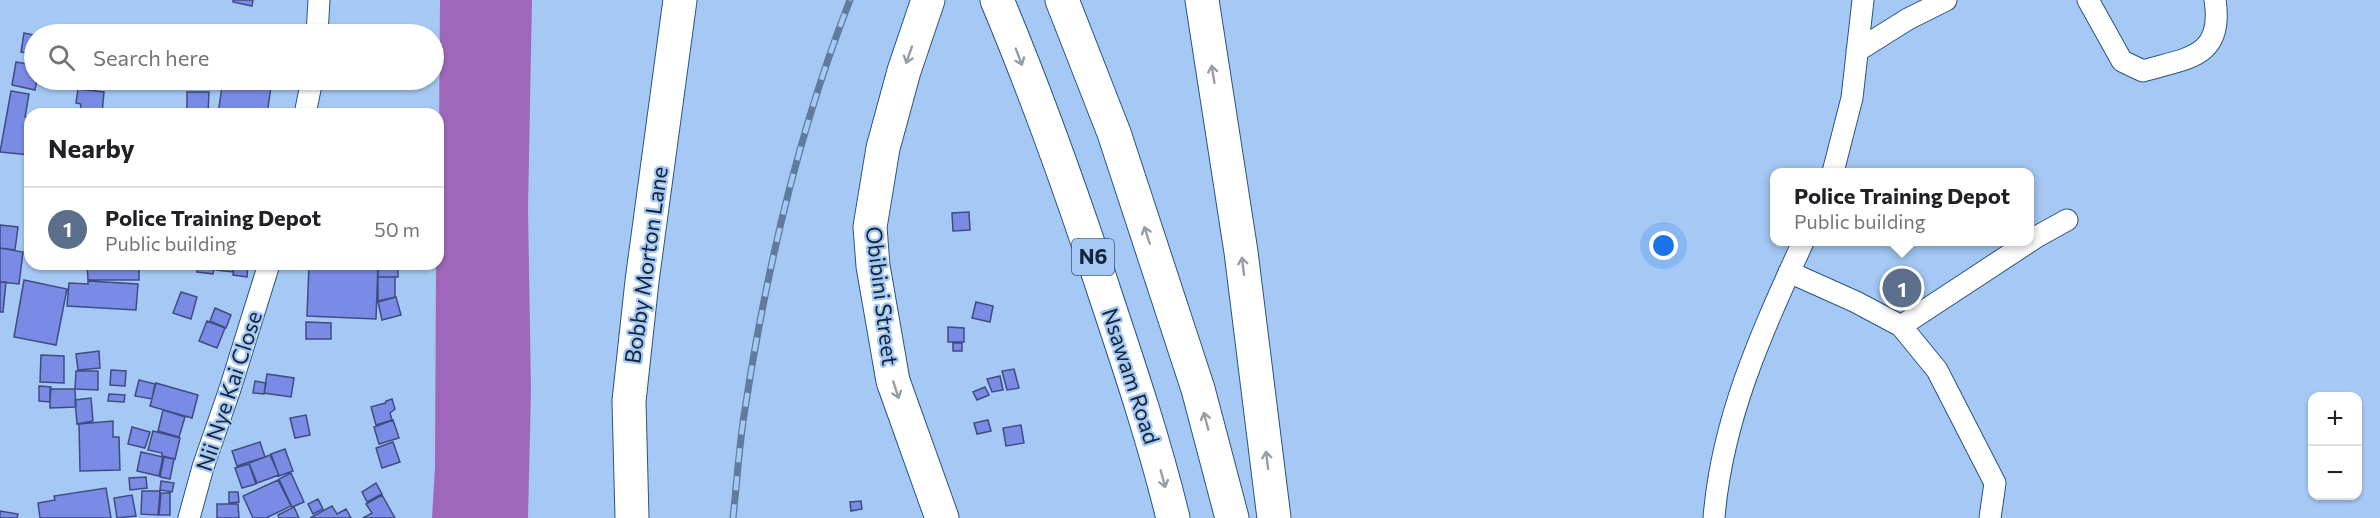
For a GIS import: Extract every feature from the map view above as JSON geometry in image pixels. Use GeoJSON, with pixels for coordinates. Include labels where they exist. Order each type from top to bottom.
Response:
{"type":"FeatureCollection","features":[{"type":"Feature","properties":{"kind":"main road","name":"Obibini Street"},"geometry":{"type":"LineString","coordinates":[[928,0],[904,71],[882,148],[870,227],[873,266],[893,381],[942,518]]}},
{"type":"Feature","properties":{"kind":"main road","name":"N6"},"geometry":{"type":"LineString","coordinates":[[1062,0],[1114,133],[1194,378],[1232,518]]}},
{"type":"Feature","properties":{"kind":"main road"},"geometry":{"type":"LineString","coordinates":[[1202,0],[1241,252],[1274,518]]}},
{"type":"Feature","properties":{"kind":"main road","name":"Nsawam Road"},"geometry":{"type":"LineString","coordinates":[[997,1],[1076,206],[1136,387],[1173,518]]}},
{"type":"Feature","properties":{"kind":"main road","name":"Bobby Morton Lane"},"geometry":{"type":"LineString","coordinates":[[632,518],[629,401],[642,282],[682,4]]}},
{"type":"Feature","properties":{"kind":"lane"},"geometry":{"type":"LineString","coordinates":[[318,24],[319,0]]}},
{"type":"Feature","properties":{"kind":"lane"},"geometry":{"type":"LineString","coordinates":[[1834,168],[1852,98],[1863,0]]}},
{"type":"Feature","properties":{"kind":"lane"},"geometry":{"type":"LineString","coordinates":[[1857,51],[1908,19],[1946,0]]}},
{"type":"Feature","properties":{"kind":"lane"},"geometry":{"type":"LineString","coordinates":[[2088,0],[2122,61],[2143,71],[2199,54],[2212,39],[2218,17],[2215,0]]}},
{"type":"Feature","properties":{"kind":"lane"},"geometry":{"type":"LineString","coordinates":[[306,108],[310,90]]}},
{"type":"Feature","properties":{"kind":"lane"},"geometry":{"type":"LineString","coordinates":[[2034,239],[2067,220]]}},
{"type":"Feature","properties":{"kind":"lane"},"geometry":{"type":"LineString","coordinates":[[1714,518],[1733,411],[1761,334],[1801,246]]}},
{"type":"Feature","properties":{"kind":"lane"},"geometry":{"type":"LineString","coordinates":[[1900,326],[2023,246]]}},
{"type":"Feature","properties":{"kind":"lane","name":"Nii Nye Kai Close"},"geometry":{"type":"LineString","coordinates":[[189,518],[203,467],[231,389],[267,270]]}},
{"type":"Feature","properties":{"kind":"lane"},"geometry":{"type":"LineString","coordinates":[[1789,272],[1856,302],[1900,326],[1937,370],[1995,483],[1990,518]]}},
{"type":"Feature","properties":{"kind":"shaded area"},"geometry":{"type":"Polygon","coordinates":[[[440,0],[532,0],[528,209],[531,390],[528,518],[432,518],[435,467],[436,270],[444,270],[444,108],[439,108],[439,90],[444,90],[444,24],[440,24],[440,0]]]}},
{"type":"Feature","properties":{"kind":"building"},"geometry":{"type":"Polygon","coordinates":[[[233,0],[253,0],[252,6],[233,2],[233,0]]]}},
{"type":"Feature","properties":{"kind":"building"},"geometry":{"type":"Polygon","coordinates":[[[24,33],[24,52],[21,52],[24,33]]]}},
{"type":"Feature","properties":{"kind":"building"},"geometry":{"type":"Polygon","coordinates":[[[16,62],[24,63],[24,88],[12,85],[16,62]]]}},
{"type":"Feature","properties":{"kind":"building"},"geometry":{"type":"Polygon","coordinates":[[[78,90],[104,92],[103,108],[81,108],[81,104],[76,103],[78,90]]]}},
{"type":"Feature","properties":{"kind":"building"},"geometry":{"type":"Polygon","coordinates":[[[222,90],[271,90],[268,108],[219,108],[222,90]]]}},
{"type":"Feature","properties":{"kind":"building"},"geometry":{"type":"Polygon","coordinates":[[[11,91],[29,94],[27,108],[24,108],[24,154],[0,152],[11,91]]]}},
{"type":"Feature","properties":{"kind":"building"},"geometry":{"type":"Polygon","coordinates":[[[187,92],[209,92],[208,108],[187,108],[187,92]]]}},
{"type":"Feature","properties":{"kind":"building"},"geometry":{"type":"Polygon","coordinates":[[[969,212],[970,230],[953,231],[952,213],[969,212]]]}},
{"type":"Feature","properties":{"kind":"building"},"geometry":{"type":"Polygon","coordinates":[[[0,225],[18,227],[15,250],[0,248],[0,225]]]}},
{"type":"Feature","properties":{"kind":"building"},"geometry":{"type":"Polygon","coordinates":[[[0,248],[23,252],[19,284],[0,282],[0,248]]]}},
{"type":"Feature","properties":{"kind":"building"},"geometry":{"type":"Polygon","coordinates":[[[87,270],[139,270],[139,280],[88,280],[87,270]]]}},
{"type":"Feature","properties":{"kind":"building"},"geometry":{"type":"Polygon","coordinates":[[[197,270],[214,270],[213,274],[197,272],[197,270]]]}},
{"type":"Feature","properties":{"kind":"building"},"geometry":{"type":"Polygon","coordinates":[[[233,270],[248,270],[247,277],[233,275],[233,270]]]}},
{"type":"Feature","properties":{"kind":"building"},"geometry":{"type":"Polygon","coordinates":[[[309,270],[378,270],[376,319],[307,316],[309,270]]]}},
{"type":"Feature","properties":{"kind":"building"},"geometry":{"type":"Polygon","coordinates":[[[378,270],[398,270],[398,277],[378,277],[378,270]]]}},
{"type":"Feature","properties":{"kind":"building"},"geometry":{"type":"Polygon","coordinates":[[[378,277],[395,277],[395,297],[378,301],[378,277]]]}},
{"type":"Feature","properties":{"kind":"building"},"geometry":{"type":"Polygon","coordinates":[[[24,280],[67,289],[56,345],[14,337],[24,280]]]}},
{"type":"Feature","properties":{"kind":"building"},"geometry":{"type":"Polygon","coordinates":[[[88,281],[138,284],[136,310],[67,306],[69,283],[88,284],[88,281]]]}},
{"type":"Feature","properties":{"kind":"building"},"geometry":{"type":"Polygon","coordinates":[[[0,282],[6,282],[3,312],[0,312],[0,282]]]}},
{"type":"Feature","properties":{"kind":"building"},"geometry":{"type":"Polygon","coordinates":[[[181,292],[197,297],[191,319],[173,313],[181,292]]]}},
{"type":"Feature","properties":{"kind":"building"},"geometry":{"type":"Polygon","coordinates":[[[396,297],[401,315],[382,320],[378,302],[396,297]]]}},
{"type":"Feature","properties":{"kind":"building"},"geometry":{"type":"Polygon","coordinates":[[[976,302],[993,306],[990,322],[972,318],[976,302]]]}},
{"type":"Feature","properties":{"kind":"building"},"geometry":{"type":"Polygon","coordinates":[[[215,308],[231,315],[226,328],[210,321],[215,308]]]}},
{"type":"Feature","properties":{"kind":"building"},"geometry":{"type":"Polygon","coordinates":[[[207,321],[225,328],[217,348],[199,341],[207,321]]]}},
{"type":"Feature","properties":{"kind":"building"},"geometry":{"type":"Polygon","coordinates":[[[306,322],[331,323],[331,339],[306,339],[306,322]]]}},
{"type":"Feature","properties":{"kind":"building"},"geometry":{"type":"Polygon","coordinates":[[[948,327],[964,328],[964,342],[948,342],[948,327]]]}},
{"type":"Feature","properties":{"kind":"building"},"geometry":{"type":"Polygon","coordinates":[[[953,343],[962,343],[962,351],[953,351],[953,343]]]}},
{"type":"Feature","properties":{"kind":"building"},"geometry":{"type":"Polygon","coordinates":[[[99,351],[100,368],[78,370],[76,354],[99,351]]]}},
{"type":"Feature","properties":{"kind":"building"},"geometry":{"type":"Polygon","coordinates":[[[41,355],[64,356],[64,383],[40,382],[41,355]]]}},
{"type":"Feature","properties":{"kind":"building"},"geometry":{"type":"Polygon","coordinates":[[[1014,369],[1019,388],[1007,390],[1002,371],[1014,369]]]}},
{"type":"Feature","properties":{"kind":"building"},"geometry":{"type":"Polygon","coordinates":[[[111,370],[126,371],[125,386],[110,385],[111,370]]]}},
{"type":"Feature","properties":{"kind":"building"},"geometry":{"type":"Polygon","coordinates":[[[76,371],[98,371],[98,390],[75,389],[76,371]]]}},
{"type":"Feature","properties":{"kind":"building"},"geometry":{"type":"Polygon","coordinates":[[[267,374],[294,378],[291,397],[264,393],[267,374]]]}},
{"type":"Feature","properties":{"kind":"building"},"geometry":{"type":"Polygon","coordinates":[[[1000,376],[1003,390],[992,392],[987,379],[1000,376]]]}},
{"type":"Feature","properties":{"kind":"building"},"geometry":{"type":"Polygon","coordinates":[[[139,380],[155,384],[152,399],[135,396],[139,380]]]}},
{"type":"Feature","properties":{"kind":"building"},"geometry":{"type":"Polygon","coordinates":[[[255,381],[266,383],[264,394],[253,393],[255,381]]]}},
{"type":"Feature","properties":{"kind":"building"},"geometry":{"type":"Polygon","coordinates":[[[156,383],[198,395],[192,418],[150,406],[156,383]]]}},
{"type":"Feature","properties":{"kind":"building"},"geometry":{"type":"Polygon","coordinates":[[[39,386],[51,387],[50,402],[39,401],[39,386]]]}},
{"type":"Feature","properties":{"kind":"building"},"geometry":{"type":"Polygon","coordinates":[[[985,387],[989,395],[977,400],[973,392],[985,387]]]}},
{"type":"Feature","properties":{"kind":"building"},"geometry":{"type":"Polygon","coordinates":[[[50,389],[75,389],[76,407],[50,408],[50,389]]]}},
{"type":"Feature","properties":{"kind":"building"},"geometry":{"type":"Polygon","coordinates":[[[109,394],[125,395],[124,402],[108,401],[109,394]]]}},
{"type":"Feature","properties":{"kind":"building"},"geometry":{"type":"Polygon","coordinates":[[[91,398],[93,421],[77,424],[75,400],[91,398]]]}},
{"type":"Feature","properties":{"kind":"building"},"geometry":{"type":"Polygon","coordinates":[[[392,399],[395,409],[390,413],[392,420],[376,425],[371,407],[385,404],[386,401],[392,399]]]}},
{"type":"Feature","properties":{"kind":"building"},"geometry":{"type":"Polygon","coordinates":[[[163,410],[185,417],[179,437],[158,431],[163,410]]]}},
{"type":"Feature","properties":{"kind":"building"},"geometry":{"type":"Polygon","coordinates":[[[306,415],[310,435],[295,438],[290,418],[306,415]]]}},
{"type":"Feature","properties":{"kind":"building"},"geometry":{"type":"Polygon","coordinates":[[[393,420],[399,438],[379,444],[374,427],[393,420]]]}},
{"type":"Feature","properties":{"kind":"building"},"geometry":{"type":"Polygon","coordinates":[[[988,420],[991,431],[977,434],[974,423],[988,420]]]}},
{"type":"Feature","properties":{"kind":"building"},"geometry":{"type":"Polygon","coordinates":[[[113,421],[113,437],[119,437],[120,470],[80,471],[79,424],[113,421]]]}},
{"type":"Feature","properties":{"kind":"building"},"geometry":{"type":"Polygon","coordinates":[[[1021,425],[1024,443],[1006,446],[1003,428],[1021,425]]]}},
{"type":"Feature","properties":{"kind":"building"},"geometry":{"type":"Polygon","coordinates":[[[132,427],[150,432],[145,448],[128,444],[132,427]]]}},
{"type":"Feature","properties":{"kind":"building"},"geometry":{"type":"Polygon","coordinates":[[[153,431],[180,438],[175,459],[148,450],[153,431]]]}},
{"type":"Feature","properties":{"kind":"building"},"geometry":{"type":"Polygon","coordinates":[[[260,442],[265,457],[237,466],[232,451],[260,442]]]}},
{"type":"Feature","properties":{"kind":"building"},"geometry":{"type":"Polygon","coordinates":[[[393,442],[400,462],[382,468],[376,448],[393,442]]]}},
{"type":"Feature","properties":{"kind":"building"},"geometry":{"type":"Polygon","coordinates":[[[285,449],[293,471],[279,476],[271,454],[285,449]]]}},
{"type":"Feature","properties":{"kind":"building"},"geometry":{"type":"Polygon","coordinates":[[[141,452],[163,457],[159,476],[137,471],[141,452]]]}},
{"type":"Feature","properties":{"kind":"building"},"geometry":{"type":"Polygon","coordinates":[[[270,455],[279,475],[257,483],[249,463],[270,455]]]}},
{"type":"Feature","properties":{"kind":"building"},"geometry":{"type":"Polygon","coordinates":[[[164,457],[174,459],[170,479],[160,477],[164,457]]]}},
{"type":"Feature","properties":{"kind":"building"},"geometry":{"type":"Polygon","coordinates":[[[249,464],[256,484],[242,488],[235,468],[249,464]]]}},
{"type":"Feature","properties":{"kind":"building"},"geometry":{"type":"Polygon","coordinates":[[[291,473],[304,502],[292,507],[279,479],[291,473]]]}},
{"type":"Feature","properties":{"kind":"building"},"geometry":{"type":"Polygon","coordinates":[[[146,477],[147,488],[130,490],[129,478],[146,477]]]}},
{"type":"Feature","properties":{"kind":"building"},"geometry":{"type":"Polygon","coordinates":[[[278,480],[291,506],[266,518],[253,518],[243,496],[278,480]]]}},
{"type":"Feature","properties":{"kind":"building"},"geometry":{"type":"Polygon","coordinates":[[[161,481],[174,483],[172,492],[160,490],[161,481]]]}},
{"type":"Feature","properties":{"kind":"building"},"geometry":{"type":"Polygon","coordinates":[[[376,483],[382,494],[367,502],[362,492],[376,483]]]}},
{"type":"Feature","properties":{"kind":"building"},"geometry":{"type":"Polygon","coordinates":[[[106,488],[111,518],[40,518],[38,503],[55,500],[54,496],[106,488]]]}},
{"type":"Feature","properties":{"kind":"building"},"geometry":{"type":"Polygon","coordinates":[[[142,491],[160,491],[158,515],[141,514],[142,491]]]}},
{"type":"Feature","properties":{"kind":"building"},"geometry":{"type":"Polygon","coordinates":[[[229,492],[238,492],[239,502],[229,503],[229,492]]]}},
{"type":"Feature","properties":{"kind":"building"},"geometry":{"type":"Polygon","coordinates":[[[161,493],[170,493],[170,515],[159,515],[161,493]]]}},
{"type":"Feature","properties":{"kind":"building"},"geometry":{"type":"Polygon","coordinates":[[[132,495],[136,516],[117,518],[114,498],[132,495]]]}},
{"type":"Feature","properties":{"kind":"building"},"geometry":{"type":"Polygon","coordinates":[[[382,495],[395,518],[363,518],[372,513],[366,504],[382,495]]]}},
{"type":"Feature","properties":{"kind":"building"},"geometry":{"type":"Polygon","coordinates":[[[318,499],[323,509],[313,514],[308,504],[318,499]]]}},
{"type":"Feature","properties":{"kind":"building"},"geometry":{"type":"Polygon","coordinates":[[[861,501],[862,509],[851,511],[850,502],[861,501]]]}},
{"type":"Feature","properties":{"kind":"building"},"geometry":{"type":"Polygon","coordinates":[[[217,504],[238,504],[239,518],[217,518],[217,504]]]}},
{"type":"Feature","properties":{"kind":"building"},"geometry":{"type":"Polygon","coordinates":[[[332,506],[337,514],[346,509],[351,518],[310,518],[332,506]]]}},
{"type":"Feature","properties":{"kind":"building"},"geometry":{"type":"Polygon","coordinates":[[[294,507],[299,518],[279,518],[278,515],[294,507]]]}},
{"type":"Feature","properties":{"kind":"building"},"geometry":{"type":"Polygon","coordinates":[[[0,511],[18,514],[17,518],[0,518],[0,511]]]}},
{"type":"Feature","properties":{"kind":"railway"},"geometry":{"type":"LineString","coordinates":[[733,518],[753,357],[774,253],[815,99],[850,0]]}},
{"type":"Feature","properties":{"kind":"place","name":"Police Training Depot"},"geometry":{"type":"Point","coordinates":[1902,288]}}]}
